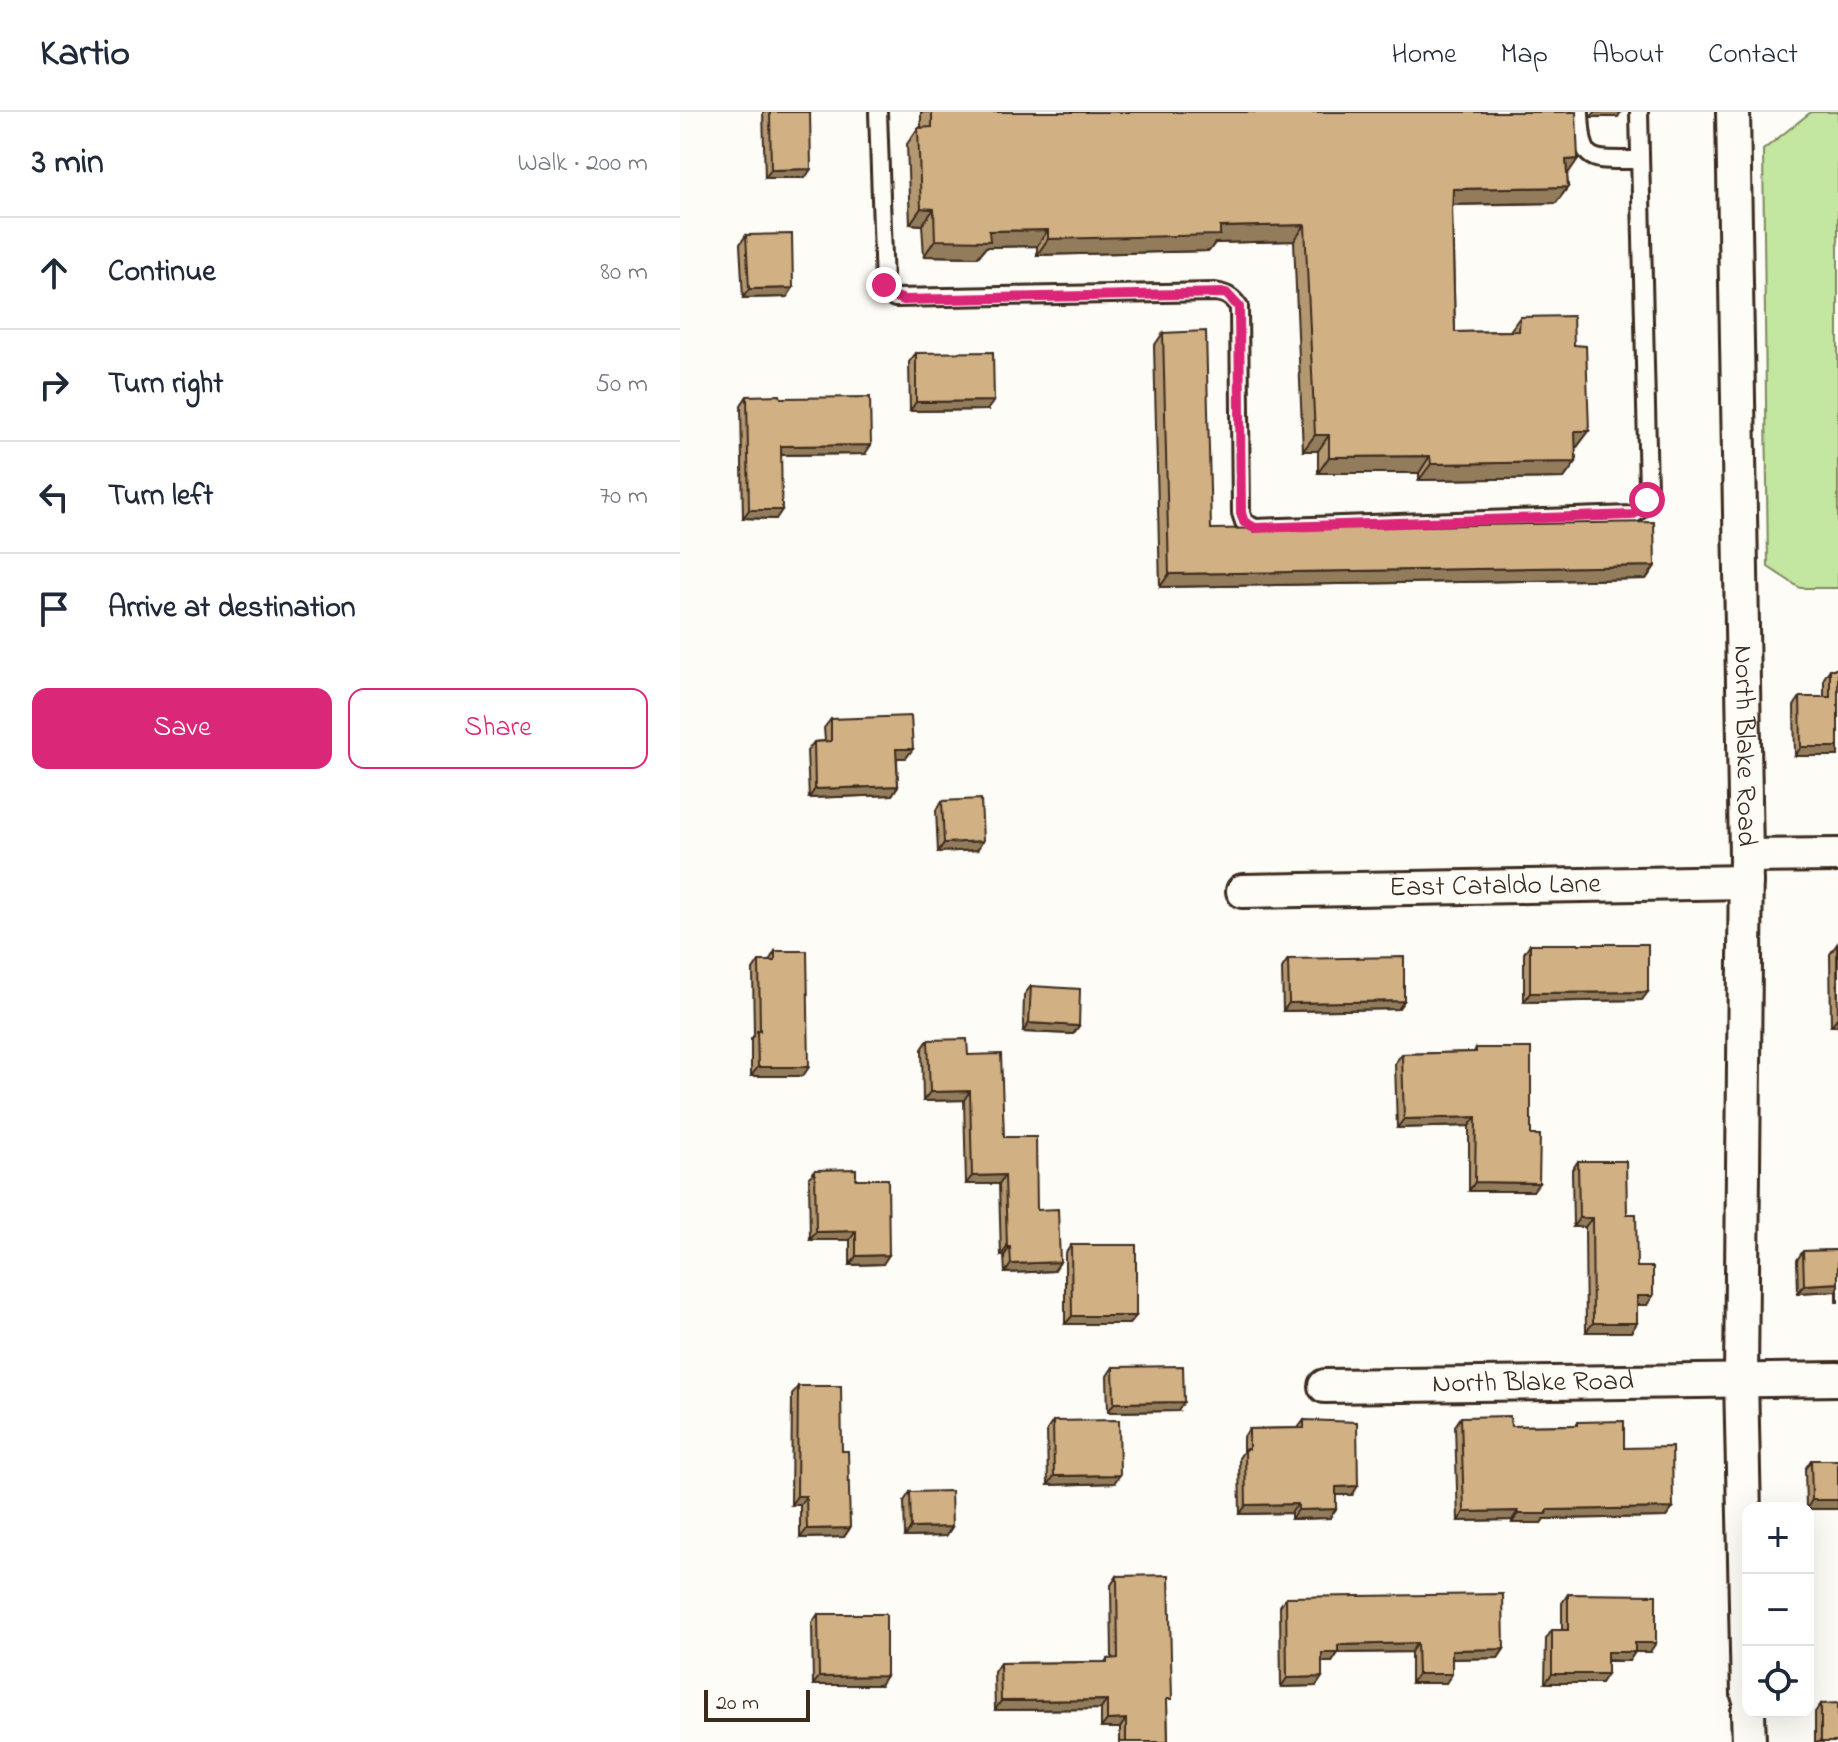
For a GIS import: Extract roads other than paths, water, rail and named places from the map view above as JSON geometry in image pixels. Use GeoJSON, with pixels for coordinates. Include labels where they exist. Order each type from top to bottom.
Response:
{"type":"FeatureCollection","features":[{"type":"Feature","properties":{"kind":"street","name":"North Blake Road"},"geometry":{"type":"LineString","coordinates":[[1733,112],[1746,869],[1741,1379],[1747,1646]]}},
{"type":"Feature","properties":{"kind":"street","name":"East Cataldo Lane"},"geometry":{"type":"LineString","coordinates":[[1243,891],[1746,869],[1838,855]]}},
{"type":"Feature","properties":{"kind":"street","name":"North Blake Road"},"geometry":{"type":"LineString","coordinates":[[1325,1386],[1741,1379]]}},
{"type":"Feature","properties":{"kind":"street"},"geometry":{"type":"LineString","coordinates":[[1741,1379],[1838,1379]]}},
{"type":"Feature","properties":{"kind":"street"},"geometry":{"type":"LineString","coordinates":[[1748,1718],[1749,1742]]}},
{"type":"Feature","properties":{"kind":"lane"},"geometry":{"type":"LineString","coordinates":[[878,112],[884,285],[888,294],[895,298],[1215,292],[1226,293],[1233,298],[1239,307],[1241,513],[1244,522],[1255,528],[1632,515],[1641,510],[1648,489],[1639,112]]}},
{"type":"Feature","properties":{"kind":"lane"},"geometry":{"type":"LineString","coordinates":[[1580,112],[1581,141],[1584,150],[1591,156],[1640,160]]}}]}
